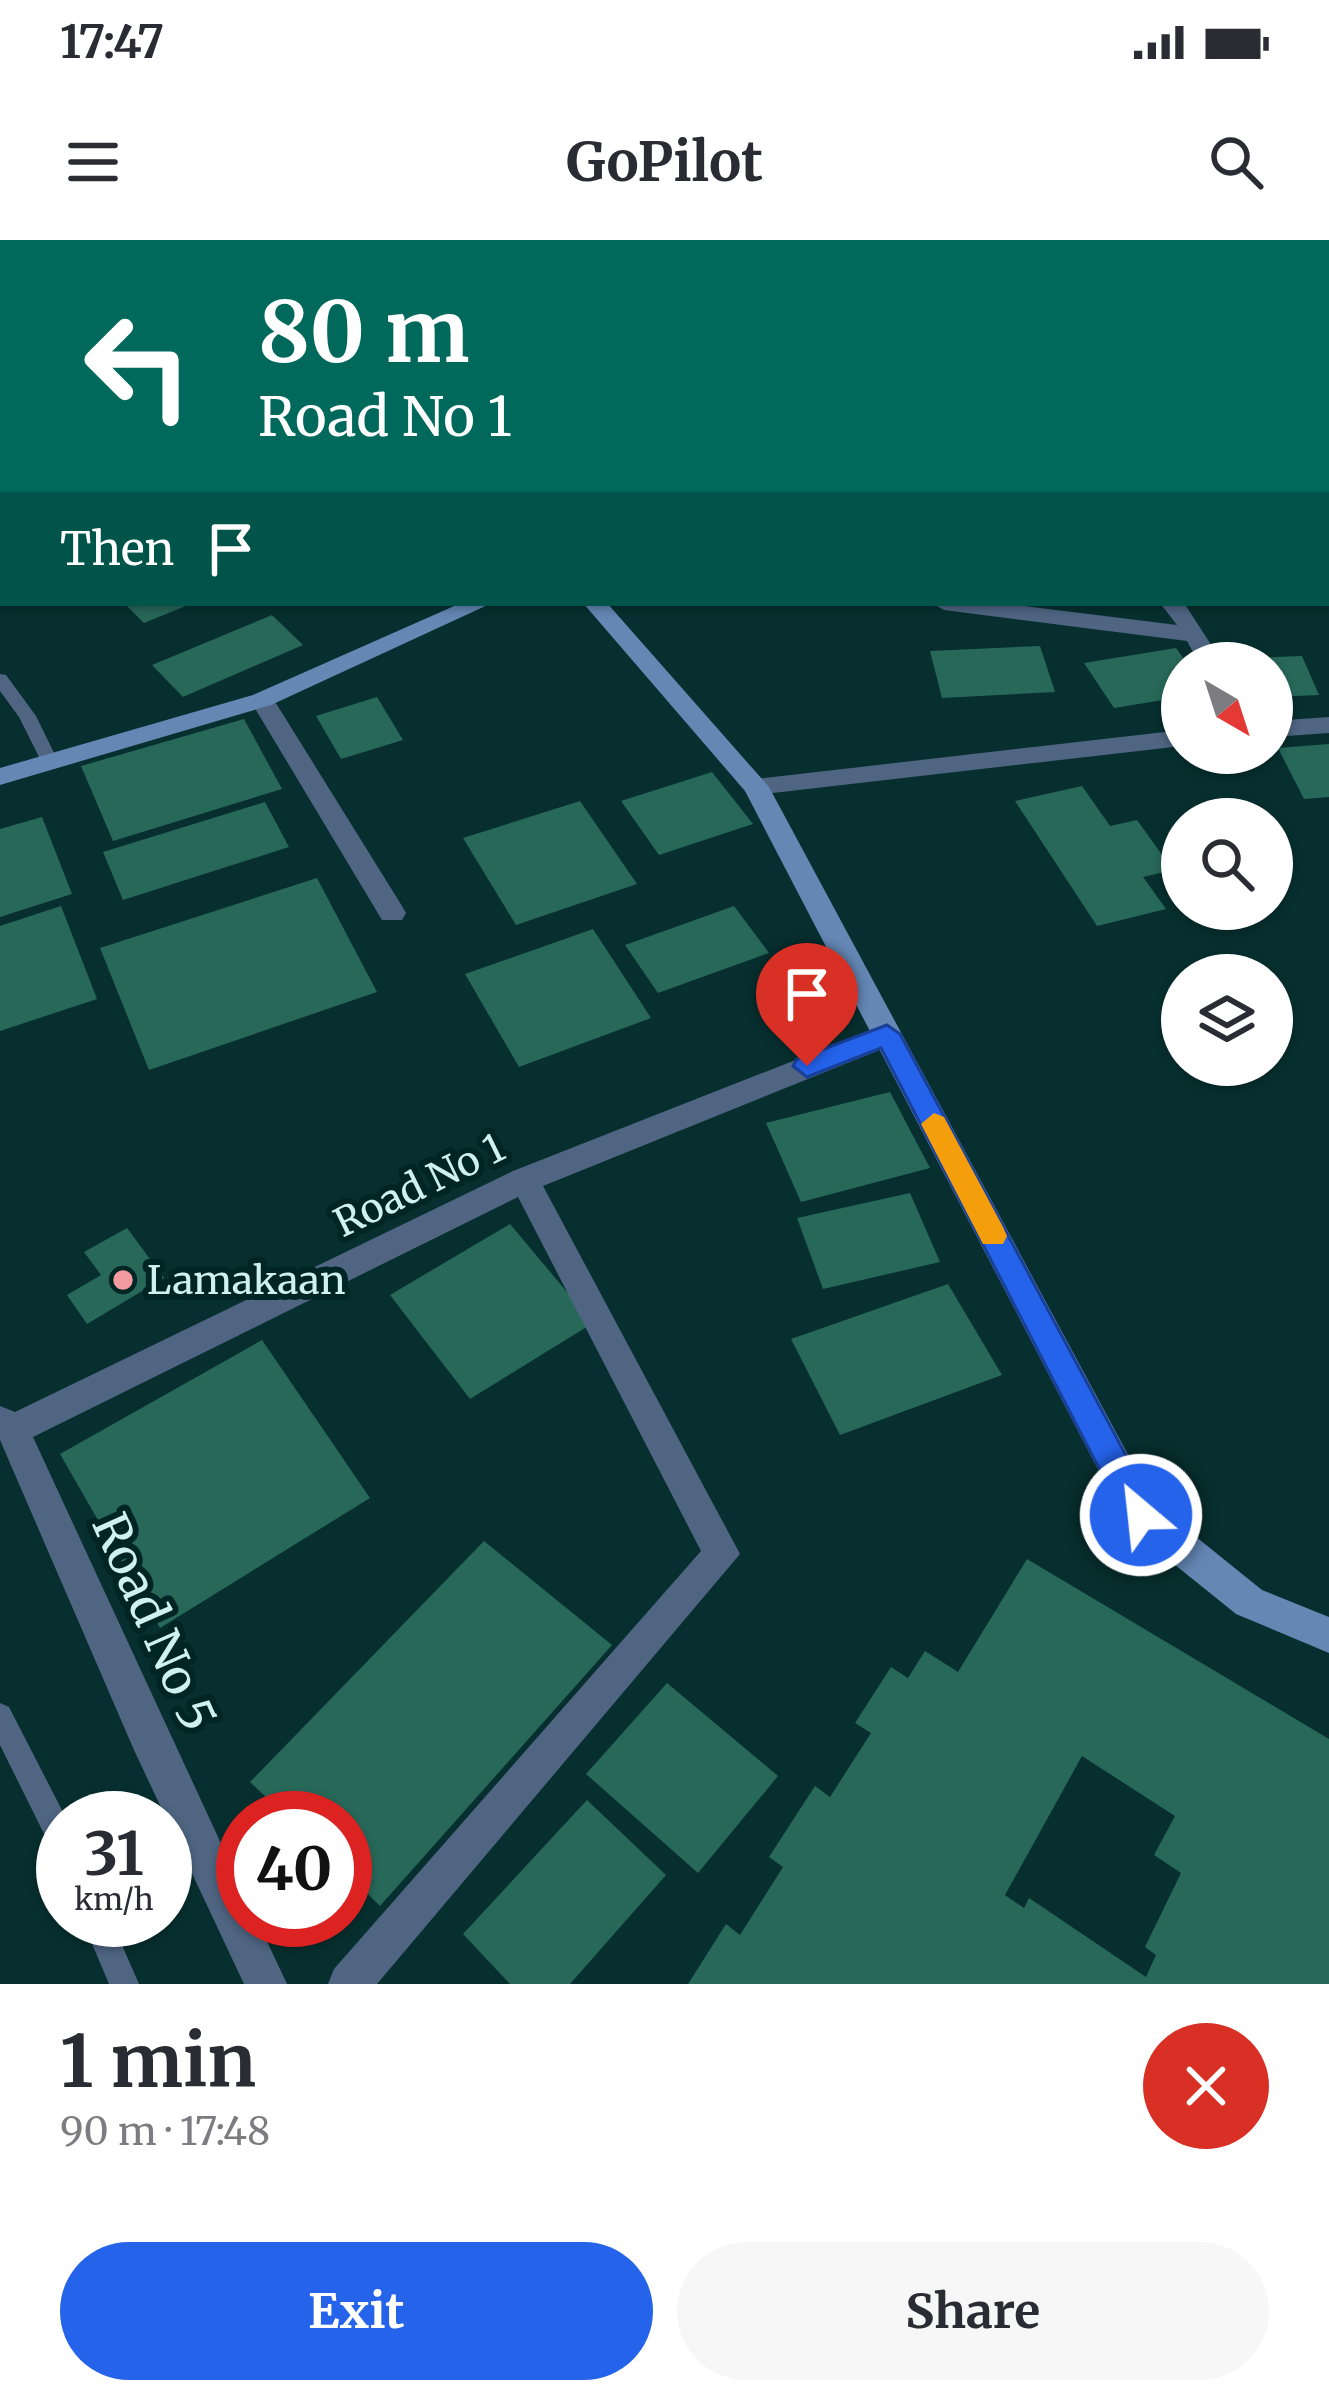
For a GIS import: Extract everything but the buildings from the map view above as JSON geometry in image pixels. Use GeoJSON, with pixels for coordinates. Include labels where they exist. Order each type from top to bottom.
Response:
{"type":"FeatureCollection","features":[{"type":"Feature","properties":{"kind":"street"},"geometry":{"type":"LineString","coordinates":[[0,777],[262,700],[473,606]]}},
{"type":"Feature","properties":{"kind":"street"},"geometry":{"type":"LineString","coordinates":[[599,606],[756,788],[1141,1515],[1250,1602],[1329,1635]]}},
{"type":"Feature","properties":{"kind":"street"},"geometry":{"type":"LineString","coordinates":[[968,606],[1196,635]]}},
{"type":"Feature","properties":{"kind":"street"},"geometry":{"type":"LineString","coordinates":[[1174,606],[1200,642]]}},
{"type":"Feature","properties":{"kind":"street"},"geometry":{"type":"LineString","coordinates":[[262,700],[392,914]]}},
{"type":"Feature","properties":{"kind":"street"},"geometry":{"type":"LineString","coordinates":[[1293,728],[1329,725]]}},
{"type":"Feature","properties":{"kind":"street"},"geometry":{"type":"LineString","coordinates":[[756,788],[1161,740]]}},
{"type":"Feature","properties":{"kind":"street","name":"Road No 1"},"geometry":{"type":"LineString","coordinates":[[7,1425],[524,1180],[887,1034]]}},
{"type":"Feature","properties":{"kind":"street"},"geometry":{"type":"LineString","coordinates":[[349,1984],[722,1554],[524,1180]]}},
{"type":"Feature","properties":{"kind":"street","name":"Road No 5"},"geometry":{"type":"LineString","coordinates":[[7,1425],[266,1984]]}},
{"type":"Feature","properties":{"kind":"lane"},"geometry":{"type":"LineString","coordinates":[[0,680],[27,716],[49,760]]}},
{"type":"Feature","properties":{"kind":"lane"},"geometry":{"type":"LineString","coordinates":[[0,1716],[38,1791]]}},
{"type":"Feature","properties":{"kind":"lane"},"geometry":{"type":"LineString","coordinates":[[108,1947],[124,1984]]}},
{"type":"Feature","properties":{"kind":"slow traffic"},"geometry":{"type":"LineString","coordinates":[[934,1124],[993,1236]]}},
{"type":"Feature","properties":{"kind":"place","name":"Lamakaan"},"geometry":{"type":"Point","coordinates":[123,1280]}},
{"type":"Feature","properties":{"kind":"route"},"geometry":{"type":"LineString","coordinates":[[807,1066],[887,1034],[1141,1515]]}}]}
